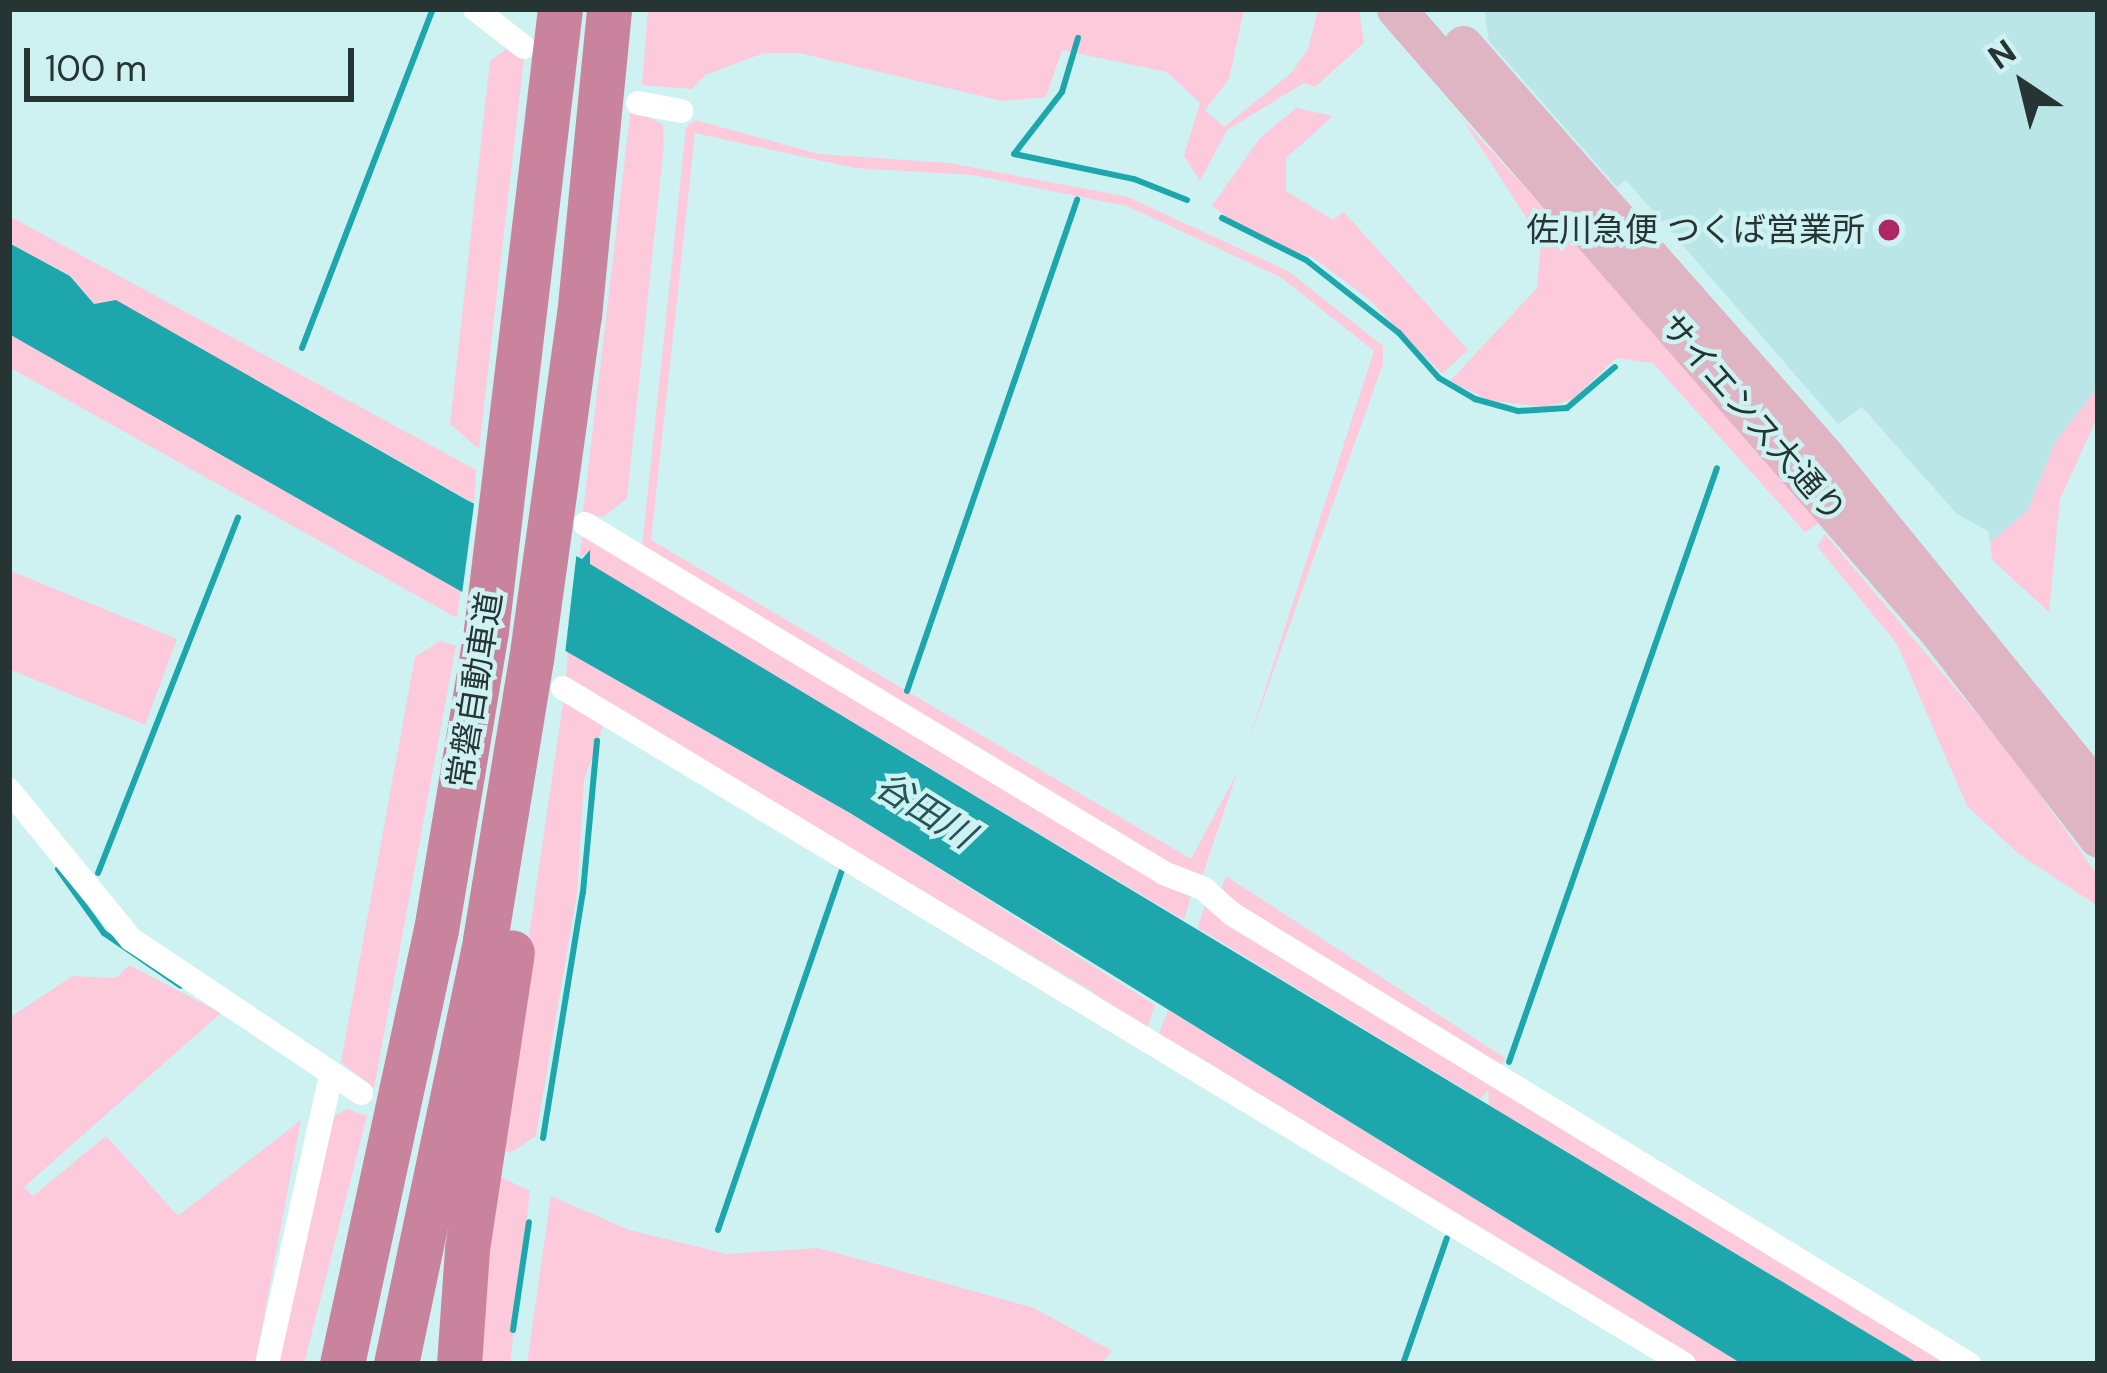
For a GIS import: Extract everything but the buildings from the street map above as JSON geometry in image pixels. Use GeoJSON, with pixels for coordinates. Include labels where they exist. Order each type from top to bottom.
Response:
{"type":"FeatureCollection","features":[{"type":"Feature","properties":{"kind":"highway","name":"常磐自動車道"},"geometry":{"type":"LineString","coordinates":[[340,1364],[364,1277],[436,931],[486,631],[560,9]]}},
{"type":"Feature","properties":{"kind":"highway"},"geometry":{"type":"LineString","coordinates":[[459,1364],[467,1249],[547,673],[609,9]]}},
{"type":"Feature","properties":{"kind":"highway","name":"常磐自動車道"},"geometry":{"type":"LineString","coordinates":[[396,1364],[547,673]]}},
{"type":"Feature","properties":{"kind":"main road","name":"サイエンス大通り"},"geometry":{"type":"LineString","coordinates":[[1396,9],[1939,632],[2098,838]]}},
{"type":"Feature","properties":{"kind":"main road","name":"サイエンス大通り"},"geometry":{"type":"LineString","coordinates":[[1431,9],[1850,485],[2098,792]]}},
{"type":"Feature","properties":{"kind":"street"},"geometry":{"type":"LineString","coordinates":[[475,9],[524,47]]}},
{"type":"Feature","properties":{"kind":"street"},"geometry":{"type":"LineString","coordinates":[[638,103],[681,111]]}},
{"type":"Feature","properties":{"kind":"street"},"geometry":{"type":"LineString","coordinates":[[561,529],[1166,874],[1203,888],[1232,914],[1969,1364]]}},
{"type":"Feature","properties":{"kind":"street"},"geometry":{"type":"LineString","coordinates":[[547,673],[1684,1364]]}},
{"type":"Feature","properties":{"kind":"street"},"geometry":{"type":"LineString","coordinates":[[9,790],[131,939],[330,1079],[361,1094]]}},
{"type":"Feature","properties":{"kind":"street"},"geometry":{"type":"LineString","coordinates":[[267,1364],[330,1079]]}},
{"type":"Feature","properties":{"kind":"shaded area"},"geometry":{"type":"Polygon","coordinates":[[[648,9],[1244,9],[1229,79],[1205,110],[1224,127],[1290,74],[1308,50],[1318,9],[1359,9],[1364,43],[1315,87],[1304,83],[1227,130],[1200,181],[1184,156],[1200,103],[1167,72],[1062,50],[1046,97],[1002,101],[800,53],[764,53],[705,75],[692,89],[642,85],[648,9]]]}},
{"type":"Feature","properties":{"kind":"shaded area"},"geometry":{"type":"Polygon","coordinates":[[[1484,9],[2098,9],[2098,387],[2055,442],[2028,510],[1990,542],[1988,531],[1957,514],[1862,407],[1838,424],[1626,180],[1617,187],[1489,41],[1484,9]]]}},
{"type":"Feature","properties":{"kind":"shaded area"},"geometry":{"type":"Polygon","coordinates":[[[509,47],[524,59],[479,449],[450,424],[490,61],[509,47]]]}},
{"type":"Feature","properties":{"kind":"shaded area"},"geometry":{"type":"Polygon","coordinates":[[[631,107],[663,125],[664,143],[627,498],[603,517],[583,512],[631,107]]]}},
{"type":"Feature","properties":{"kind":"shaded area"},"geometry":{"type":"Polygon","coordinates":[[[1296,108],[1333,116],[1286,158],[1286,191],[1333,220],[1344,212],[1468,350],[1442,374],[1369,299],[1312,257],[1261,241],[1212,206],[1259,139],[1296,108]]]}},
{"type":"Feature","properties":{"kind":"shaded area"},"geometry":{"type":"Polygon","coordinates":[[[695,120],[819,154],[949,163],[1128,197],[1288,271],[1383,346],[1383,364],[1247,745],[1374,351],[1282,278],[1127,206],[973,175],[855,168],[695,133],[651,540],[1191,859],[1237,773],[1203,874],[1193,877],[642,547],[686,128],[695,120]]]}},
{"type":"Feature","properties":{"kind":"shaded area"},"geometry":{"type":"Polygon","coordinates":[[[1463,120],[1822,521],[1805,532],[1653,363],[1616,358],[1573,399],[1546,407],[1491,401],[1450,381],[1537,288],[1541,240],[1463,120]]]}},
{"type":"Feature","properties":{"kind":"shaded area"},"geometry":{"type":"Polygon","coordinates":[[[9,216],[476,470],[474,503],[117,301],[94,304],[70,275],[9,243],[9,216]]]}},
{"type":"Feature","properties":{"kind":"shaded area"},"geometry":{"type":"Polygon","coordinates":[[[9,334],[461,586],[457,618],[9,367],[9,334]]]}},
{"type":"Feature","properties":{"kind":"shaded area"},"geometry":{"type":"Polygon","coordinates":[[[2098,387],[2098,416],[2060,499],[2049,612],[1992,560],[1990,542],[2028,510],[2055,442],[2098,387]]]}},
{"type":"Feature","properties":{"kind":"shaded area"},"geometry":{"type":"Polygon","coordinates":[[[583,531],[1193,889],[1184,920],[589,564],[590,551],[579,558],[583,531]]]}},
{"type":"Feature","properties":{"kind":"shaded area"},"geometry":{"type":"Polygon","coordinates":[[[1825,534],[2010,753],[2098,876],[2098,906],[2020,855],[1967,806],[1897,644],[1817,546],[1825,534]]]}},
{"type":"Feature","properties":{"kind":"shaded area"},"geometry":{"type":"Polygon","coordinates":[[[9,570],[177,639],[145,725],[9,669],[9,570]]]}},
{"type":"Feature","properties":{"kind":"shaded area"},"geometry":{"type":"Polygon","coordinates":[[[440,641],[456,646],[374,1088],[341,1062],[415,657],[440,641]]]}},
{"type":"Feature","properties":{"kind":"shaded area"},"geometry":{"type":"Polygon","coordinates":[[[568,652],[850,813],[1155,1005],[1145,1034],[1090,990],[566,679],[568,652]]]}},
{"type":"Feature","properties":{"kind":"shaded area"},"geometry":{"type":"Polygon","coordinates":[[[563,703],[583,703],[604,723],[584,780],[577,893],[536,1136],[510,1153],[498,1147],[563,703]]]}},
{"type":"Feature","properties":{"kind":"shaded area"},"geometry":{"type":"Polygon","coordinates":[[[1226,876],[1505,1058],[1500,1067],[1220,892],[1226,876]]]}},
{"type":"Feature","properties":{"kind":"shaded area"},"geometry":{"type":"Polygon","coordinates":[[[1207,897],[1955,1364],[1919,1364],[1489,1105],[1488,1090],[1480,1099],[1198,928],[1207,897]]]}},
{"type":"Feature","properties":{"kind":"shaded area"},"geometry":{"type":"Polygon","coordinates":[[[129,965],[221,1013],[24,1187],[33,1196],[106,1136],[178,1216],[301,1120],[255,1364],[9,1364],[9,1018],[73,976],[116,978],[129,965]]]}},
{"type":"Feature","properties":{"kind":"shaded area"},"geometry":{"type":"Polygon","coordinates":[[[1168,1010],[1742,1364],[1698,1364],[1196,1055],[1157,1039],[1168,1010]]]}},
{"type":"Feature","properties":{"kind":"shaded area"},"geometry":{"type":"Polygon","coordinates":[[[347,1109],[367,1116],[304,1364],[272,1364],[333,1117],[347,1109]]]}},
{"type":"Feature","properties":{"kind":"shaded area"},"geometry":{"type":"Polygon","coordinates":[[[492,1173],[530,1191],[510,1364],[475,1364],[492,1173]]]}},
{"type":"Feature","properties":{"kind":"shaded area"},"geometry":{"type":"Polygon","coordinates":[[[551,1196],[629,1230],[727,1254],[818,1248],[844,1255],[1034,1308],[1112,1351],[1101,1364],[527,1364],[551,1196]]]}},
{"type":"Feature","properties":{"kind":"water","name":"谷田川"},"geometry":{"type":"Polygon","coordinates":[[[9,243],[70,276],[94,304],[116,300],[465,499],[582,559],[590,550],[590,564],[1919,1364],[1742,1364],[850,813],[9,334],[9,243]]]}},
{"type":"Feature","properties":{"kind":"pier"},"geometry":{"type":"Polygon","coordinates":[[[475,497],[577,550],[565,654],[462,594],[475,497]]]}},
{"type":"Feature","properties":{"kind":"waterway"},"geometry":{"type":"LineString","coordinates":[[302,348],[433,9]]}},
{"type":"Feature","properties":{"kind":"waterway"},"geometry":{"type":"LineString","coordinates":[[1078,38],[1062,92],[1014,154],[1134,179],[1187,200]]}},
{"type":"Feature","properties":{"kind":"waterway"},"geometry":{"type":"LineString","coordinates":[[907,691],[1077,200]]}},
{"type":"Feature","properties":{"kind":"waterway"},"geometry":{"type":"LineString","coordinates":[[1222,218],[1306,260],[1399,333],[1439,378],[1475,399],[1518,411],[1567,408],[1615,367]]}},
{"type":"Feature","properties":{"kind":"waterway"},"geometry":{"type":"LineString","coordinates":[[1509,1062],[1717,468]]}},
{"type":"Feature","properties":{"kind":"waterway"},"geometry":{"type":"LineString","coordinates":[[98,873],[238,518]]}},
{"type":"Feature","properties":{"kind":"waterway"},"geometry":{"type":"LineString","coordinates":[[543,1138],[583,892],[597,741]]}},
{"type":"Feature","properties":{"kind":"waterway"},"geometry":{"type":"LineString","coordinates":[[58,869],[104,933],[181,986]]}},
{"type":"Feature","properties":{"kind":"waterway"},"geometry":{"type":"LineString","coordinates":[[718,1230],[841,872]]}},
{"type":"Feature","properties":{"kind":"waterway"},"geometry":{"type":"LineString","coordinates":[[513,1330],[529,1222]]}},
{"type":"Feature","properties":{"kind":"waterway"},"geometry":{"type":"LineString","coordinates":[[1403,1364],[1447,1238]]}},
{"type":"Feature","properties":{"kind":"place","name":"佐川急便 つくば営業所"},"geometry":{"type":"Point","coordinates":[1889,230]}}]}
